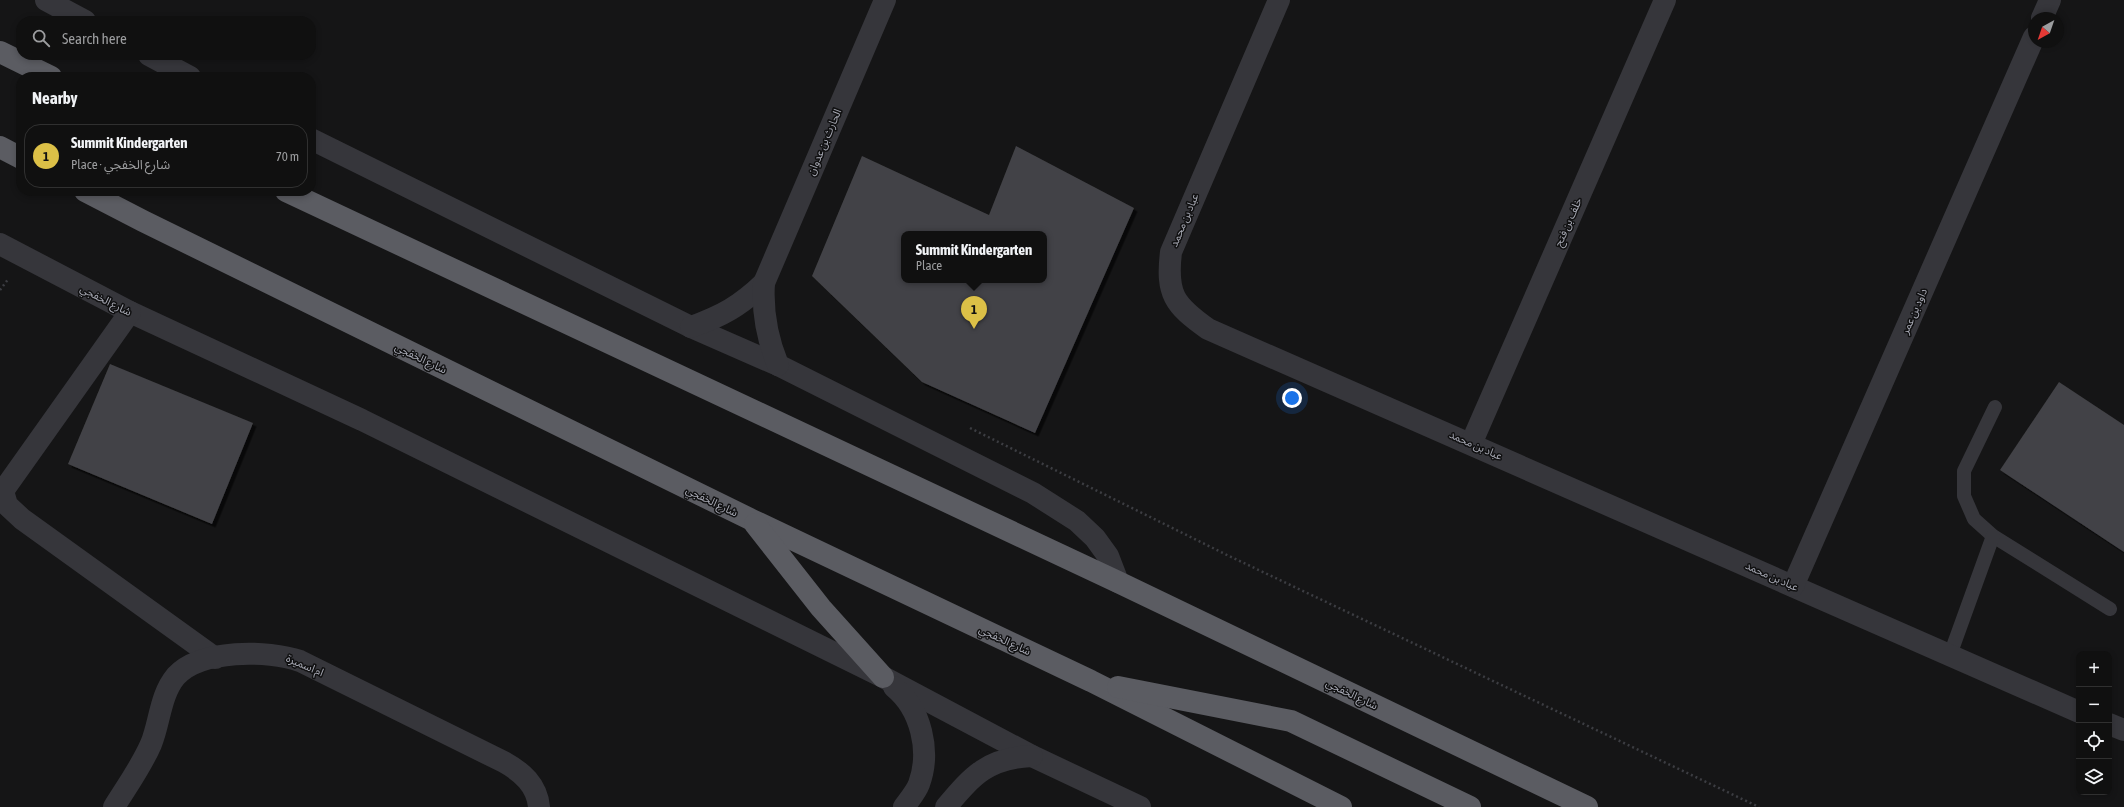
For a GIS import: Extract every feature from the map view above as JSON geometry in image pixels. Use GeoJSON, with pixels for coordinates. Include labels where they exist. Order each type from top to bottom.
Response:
{"type":"FeatureCollection","features":[{"type":"Feature","properties":{"kind":"highway"},"geometry":{"type":"LineString","coordinates":[[0,52],[16,60]]}},
{"type":"Feature","properties":{"kind":"highway"},"geometry":{"type":"LineString","coordinates":[[17,60],[42,72]]}},
{"type":"Feature","properties":{"kind":"highway"},"geometry":{"type":"LineString","coordinates":[[0,146],[16,155]]}},
{"type":"Feature","properties":{"kind":"highway","name":"شارع الخفجي"},"geometry":{"type":"LineString","coordinates":[[95,196],[169,234],[752,520],[1091,682],[1341,807]]}},
{"type":"Feature","properties":{"kind":"highway","name":"شارع الخفجي"},"geometry":{"type":"LineString","coordinates":[[297,196],[1118,582],[1587,807]]}},
{"type":"Feature","properties":{"kind":"highway"},"geometry":{"type":"LineString","coordinates":[[752,520],[821,608],[882,677]]}},
{"type":"Feature","properties":{"kind":"highway"},"geometry":{"type":"LineString","coordinates":[[1091,682],[1290,721],[1470,807]]}},
{"type":"Feature","properties":{"kind":"street"},"geometry":{"type":"LineString","coordinates":[[46,0],[76,16]]}},
{"type":"Feature","properties":{"kind":"street","name":"الحارث بن عدوان"},"geometry":{"type":"LineString","coordinates":[[778,365],[770,346],[765,326],[763,304],[764,283],[885,0]]}},
{"type":"Feature","properties":{"kind":"street","name":"عباد بن محمد"},"geometry":{"type":"LineString","coordinates":[[1279,0],[1171,252],[1168,275],[1172,294],[1186,313],[1208,329],[2076,711]]}},
{"type":"Feature","properties":{"kind":"street","name":"خلف بن فتح"},"geometry":{"type":"LineString","coordinates":[[1471,444],[1665,0]]}},
{"type":"Feature","properties":{"kind":"street"},"geometry":{"type":"LineString","coordinates":[[2045,12],[2050,0]]}},
{"type":"Feature","properties":{"kind":"street","name":"داود بن عمر"},"geometry":{"type":"LineString","coordinates":[[1793,586],[2029,48]]}},
{"type":"Feature","properties":{"kind":"street"},"geometry":{"type":"LineString","coordinates":[[158,60],[181,72]]}},
{"type":"Feature","properties":{"kind":"street"},"geometry":{"type":"LineString","coordinates":[[316,141],[691,327],[778,365],[1033,493],[1077,521],[1095,538],[1108,556],[1118,582]]}},
{"type":"Feature","properties":{"kind":"street","name":"شارع الخفجي"},"geometry":{"type":"LineString","coordinates":[[0,244],[130,312],[362,420],[882,677],[1032,756],[1140,807]]}},
{"type":"Feature","properties":{"kind":"street","name":"الحارث بن عدوان"},"geometry":{"type":"LineString","coordinates":[[691,327],[716,318],[734,309],[764,283]]}},
{"type":"Feature","properties":{"kind":"street"},"geometry":{"type":"LineString","coordinates":[[130,312],[3,491],[7,505],[22,519],[215,658]]}},
{"type":"Feature","properties":{"kind":"street","name":"ام اسميرة"},"geometry":{"type":"LineString","coordinates":[[114,807],[136,774],[151,743],[168,688],[176,676],[188,667],[201,661],[254,653],[285,656],[300,661],[519,771],[531,783],[538,799],[539,807]]}},
{"type":"Feature","properties":{"kind":"street"},"geometry":{"type":"LineString","coordinates":[[882,677],[898,690],[911,706],[919,725],[924,745],[923,765],[919,785],[904,807]]}},
{"type":"Feature","properties":{"kind":"street"},"geometry":{"type":"LineString","coordinates":[[2112,725],[2124,730]]}},
{"type":"Feature","properties":{"kind":"street"},"geometry":{"type":"LineString","coordinates":[[946,807],[969,779],[980,770],[1004,759],[1032,756]]}},
{"type":"Feature","properties":{"kind":"lane"},"geometry":{"type":"LineString","coordinates":[[1996,406],[1968,460],[1964,471],[1964,496],[1974,519],[1993,536],[2110,608]]}},
{"type":"Feature","properties":{"kind":"lane"},"geometry":{"type":"LineString","coordinates":[[1950,655],[1993,536]]}},
{"type":"Feature","properties":{"kind":"path"},"geometry":{"type":"LineString","coordinates":[[967,427],[1227,555],[1759,807]]}},
{"type":"Feature","properties":{"kind":"building"},"geometry":{"type":"Polygon","coordinates":[[[1016,146],[1134,208],[1035,433],[922,382],[812,276],[862,156],[989,215],[1016,146]]]}},
{"type":"Feature","properties":{"kind":"building"},"geometry":{"type":"Polygon","coordinates":[[[110,364],[253,423],[212,524],[68,464],[110,364]]]}},
{"type":"Feature","properties":{"kind":"building"},"geometry":{"type":"Polygon","coordinates":[[[2059,382],[2124,425],[2124,552],[2000,470],[2059,382]]]}},
{"type":"Feature","properties":{"kind":"place","name":"Summit Kindergarten"},"geometry":{"type":"Point","coordinates":[974,329]}}]}
